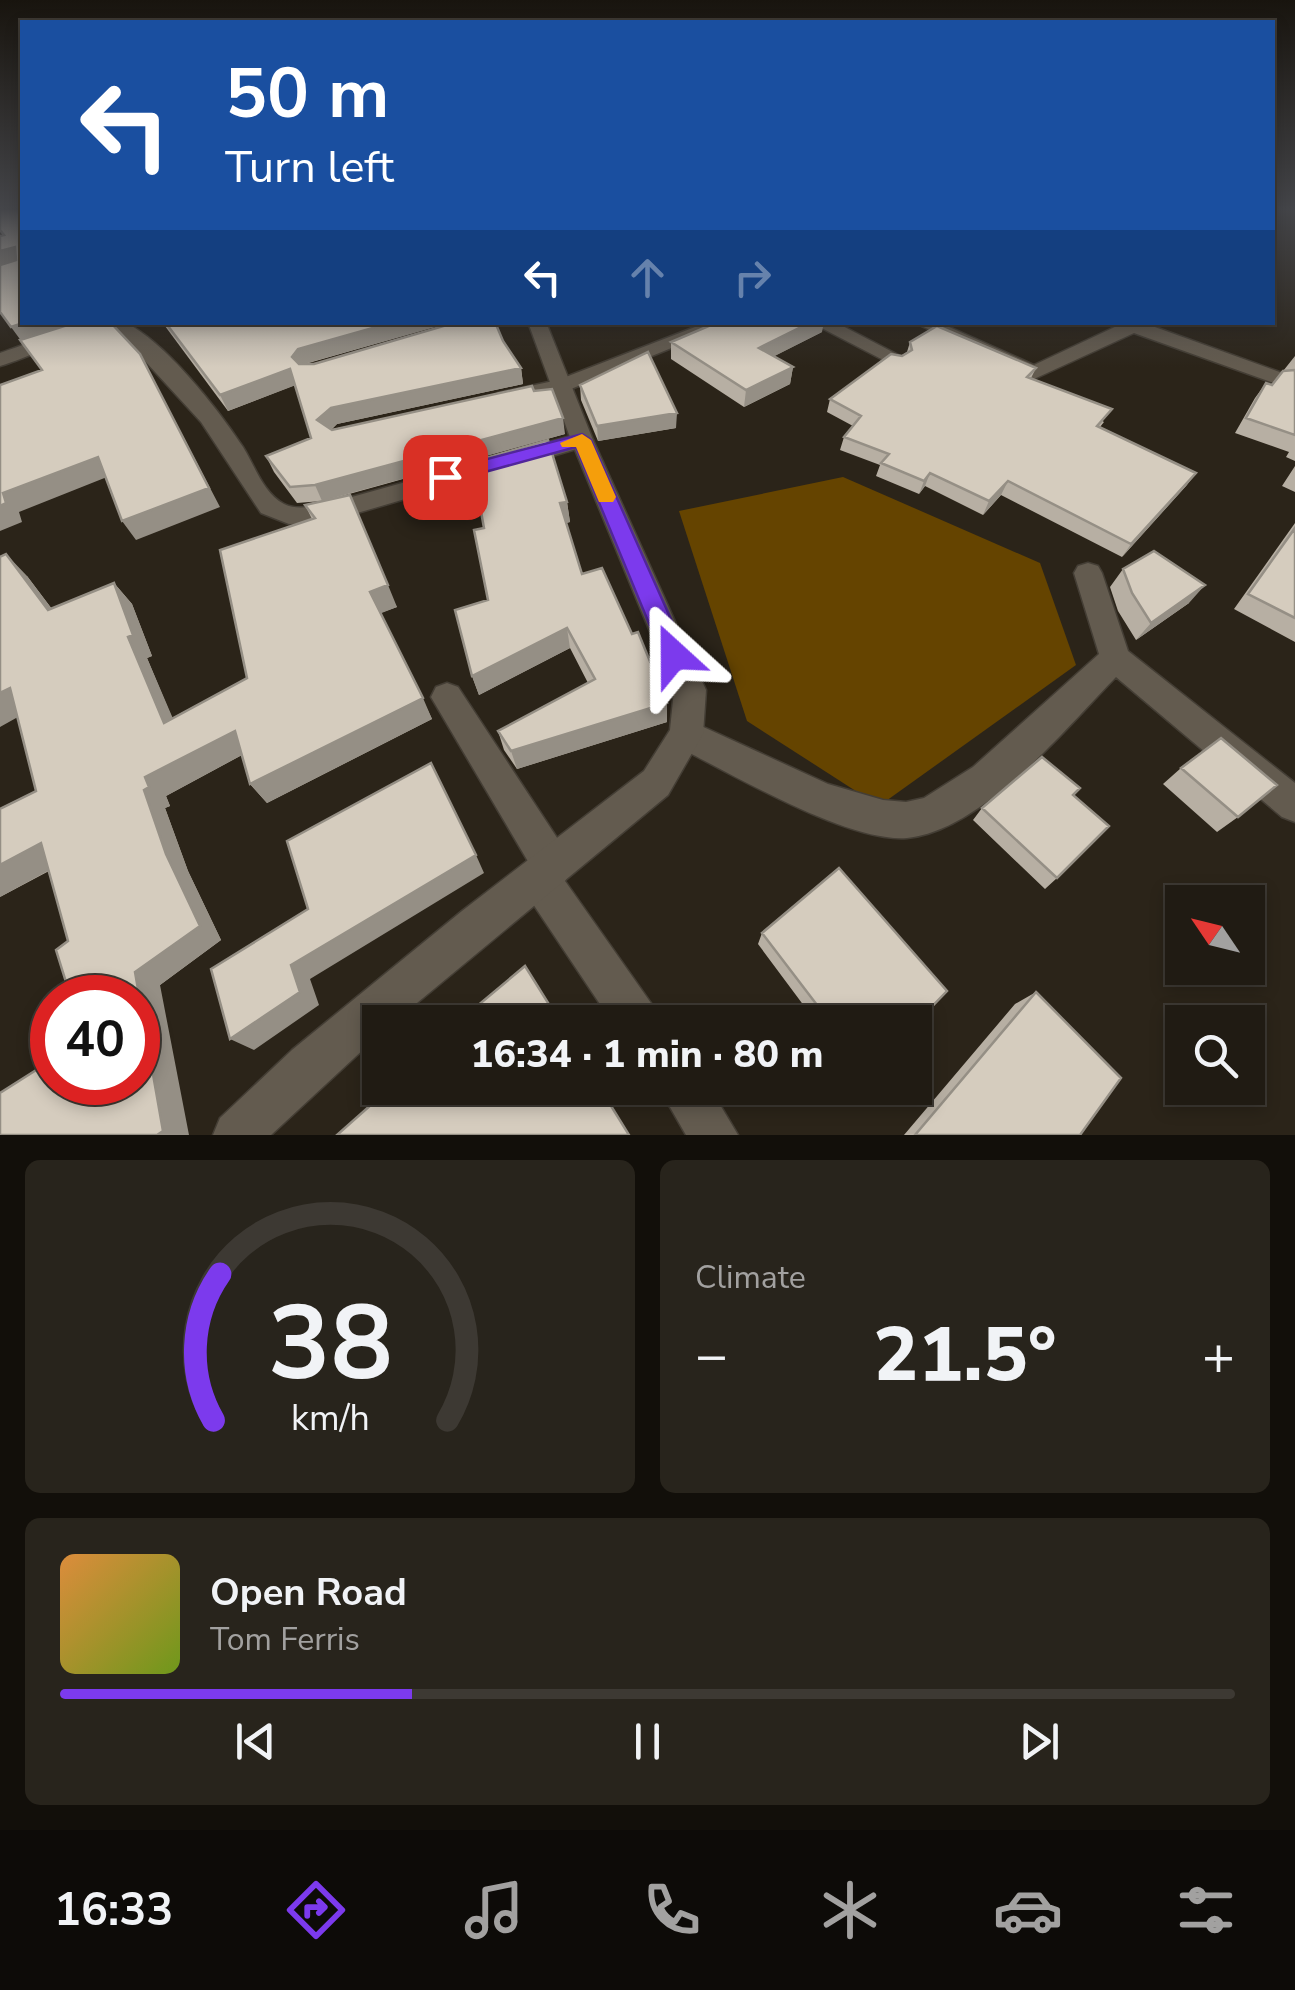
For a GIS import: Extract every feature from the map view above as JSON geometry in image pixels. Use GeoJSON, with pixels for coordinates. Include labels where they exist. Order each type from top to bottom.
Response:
{"type":"FeatureCollection","features":[{"type":"Feature","properties":{"kind":"street"},"geometry":{"type":"LineString","coordinates":[[238,1135],[324,1053],[476,925],[656,783],[686,734],[690,690],[582,440],[564,385],[537,325]]}},
{"type":"Feature","properties":{"kind":"street"},"geometry":{"type":"LineString","coordinates":[[488,402],[564,385],[718,325]]}},
{"type":"Feature","properties":{"kind":"street"},"geometry":{"type":"LineString","coordinates":[[825,325],[896,359]]}},
{"type":"Feature","properties":{"kind":"street"},"geometry":{"type":"LineString","coordinates":[[928,325],[1034,374],[1128,325]]}},
{"type":"Feature","properties":{"kind":"street"},"geometry":{"type":"LineString","coordinates":[[1133,325],[1278,378]]}},
{"type":"Feature","properties":{"kind":"street"},"geometry":{"type":"LineString","coordinates":[[0,360],[109,327],[130,331],[218,430],[262,498],[281,514],[298,517],[324,514],[582,440]]}},
{"type":"Feature","properties":{"kind":"street"},"geometry":{"type":"LineString","coordinates":[[1088,572],[1115,658],[1295,805]]}},
{"type":"Feature","properties":{"kind":"street"},"geometry":{"type":"LineString","coordinates":[[686,734],[812,794],[865,812],[907,820],[936,812],[1001,767],[1115,658]]}},
{"type":"Feature","properties":{"kind":"street"},"geometry":{"type":"LineString","coordinates":[[448,697],[546,872],[628,1005]]}},
{"type":"Feature","properties":{"kind":"street"},"geometry":{"type":"LineString","coordinates":[[694,1105],[714,1135]]}},
{"type":"Feature","properties":{"kind":"shaded area"},"geometry":{"type":"Polygon","coordinates":[[[843,477],[1040,563],[1076,665],[879,806],[747,721],[679,511],[843,477]]]}},
{"type":"Feature","properties":{"kind":"building"},"geometry":{"type":"Polygon","coordinates":[[[20,261],[20,324],[11,327],[0,312],[0,265],[20,261]]]}},
{"type":"Feature","properties":{"kind":"building"},"geometry":{"type":"Polygon","coordinates":[[[68,325],[113,325],[140,354],[209,488],[122,521],[98,457],[3,493],[6,503],[0,506],[0,385],[42,370],[20,340],[68,325]]]}},
{"type":"Feature","properties":{"kind":"building"},"geometry":{"type":"Polygon","coordinates":[[[167,325],[383,325],[298,349],[292,357],[299,364],[314,364],[447,325],[496,325],[521,368],[331,408],[317,420],[332,430],[532,386],[534,391],[552,389],[563,418],[315,485],[290,487],[266,456],[311,438],[290,369],[220,395],[167,325]]]}},
{"type":"Feature","properties":{"kind":"building"},"geometry":{"type":"Polygon","coordinates":[[[711,325],[805,325],[759,348],[793,367],[746,390],[671,342],[711,325]]]}},
{"type":"Feature","properties":{"kind":"building"},"geometry":{"type":"Polygon","coordinates":[[[937,326],[1036,368],[1027,377],[1112,409],[1097,426],[1196,473],[1131,544],[1008,481],[989,501],[930,473],[924,481],[881,463],[889,454],[844,437],[861,416],[830,399],[891,354],[902,356],[912,350],[910,342],[937,326]]]}},
{"type":"Feature","properties":{"kind":"building"},"geometry":{"type":"Polygon","coordinates":[[[648,352],[677,413],[597,426],[580,385],[648,352]]]}},
{"type":"Feature","properties":{"kind":"building"},"geometry":{"type":"Polygon","coordinates":[[[1295,370],[1295,435],[1246,418],[1266,383],[1272,385],[1283,371],[1295,370]]]}},
{"type":"Feature","properties":{"kind":"building"},"geometry":{"type":"Polygon","coordinates":[[[548,440],[567,502],[560,503],[582,574],[602,568],[632,634],[638,632],[667,703],[511,751],[498,731],[595,679],[567,628],[472,676],[455,610],[488,600],[474,530],[484,528],[472,462],[548,440]]]}},
{"type":"Feature","properties":{"kind":"building"},"geometry":{"type":"Polygon","coordinates":[[[350,495],[388,585],[370,592],[423,698],[250,784],[235,731],[145,777],[149,787],[144,790],[166,854],[200,926],[136,975],[64,975],[56,950],[68,941],[41,843],[0,865],[0,809],[36,791],[10,688],[0,693],[0,557],[6,554],[48,610],[114,583],[133,635],[128,637],[164,723],[247,678],[220,550],[315,518],[305,505],[350,495]]]}},
{"type":"Feature","properties":{"kind":"building"},"geometry":{"type":"Polygon","coordinates":[[[1295,528],[1295,618],[1248,594],[1295,528]]]}},
{"type":"Feature","properties":{"kind":"building"},"geometry":{"type":"Polygon","coordinates":[[[1154,551],[1205,585],[1151,623],[1132,593],[1123,569],[1154,551]]]}},
{"type":"Feature","properties":{"kind":"building"},"geometry":{"type":"Polygon","coordinates":[[[1221,738],[1277,785],[1238,817],[1181,768],[1221,738]]]}},
{"type":"Feature","properties":{"kind":"building"},"geometry":{"type":"Polygon","coordinates":[[[1042,757],[1080,788],[1073,795],[1109,826],[1057,878],[982,808],[1042,757]]]}},
{"type":"Feature","properties":{"kind":"building"},"geometry":{"type":"Polygon","coordinates":[[[431,763],[476,855],[291,965],[300,992],[230,1039],[211,969],[308,909],[287,841],[431,763]]]}},
{"type":"Feature","properties":{"kind":"building"},"geometry":{"type":"Polygon","coordinates":[[[839,868],[947,991],[932,1006],[817,1005],[762,933],[839,868]]]}},
{"type":"Feature","properties":{"kind":"building"},"geometry":{"type":"Polygon","coordinates":[[[525,966],[549,1005],[478,1005],[525,966]]]}},
{"type":"Feature","properties":{"kind":"building"},"geometry":{"type":"Polygon","coordinates":[[[1036,992],[1121,1078],[1080,1135],[915,1135],[1036,992]]]}},
{"type":"Feature","properties":{"kind":"building"},"geometry":{"type":"Polygon","coordinates":[[[30,1074],[30,1105],[158,1105],[163,1131],[157,1135],[0,1135],[0,1093],[30,1074]]]}},
{"type":"Feature","properties":{"kind":"building"},"geometry":{"type":"Polygon","coordinates":[[[371,1105],[610,1105],[629,1135],[337,1135],[371,1105]]]}},
{"type":"Feature","properties":{"kind":"slow traffic"},"geometry":{"type":"LineString","coordinates":[[569,443],[582,440],[606,497]]}},
{"type":"Feature","properties":{"kind":"route"},"geometry":{"type":"LineString","coordinates":[[445,477],[582,440],[674,655]]}}]}
